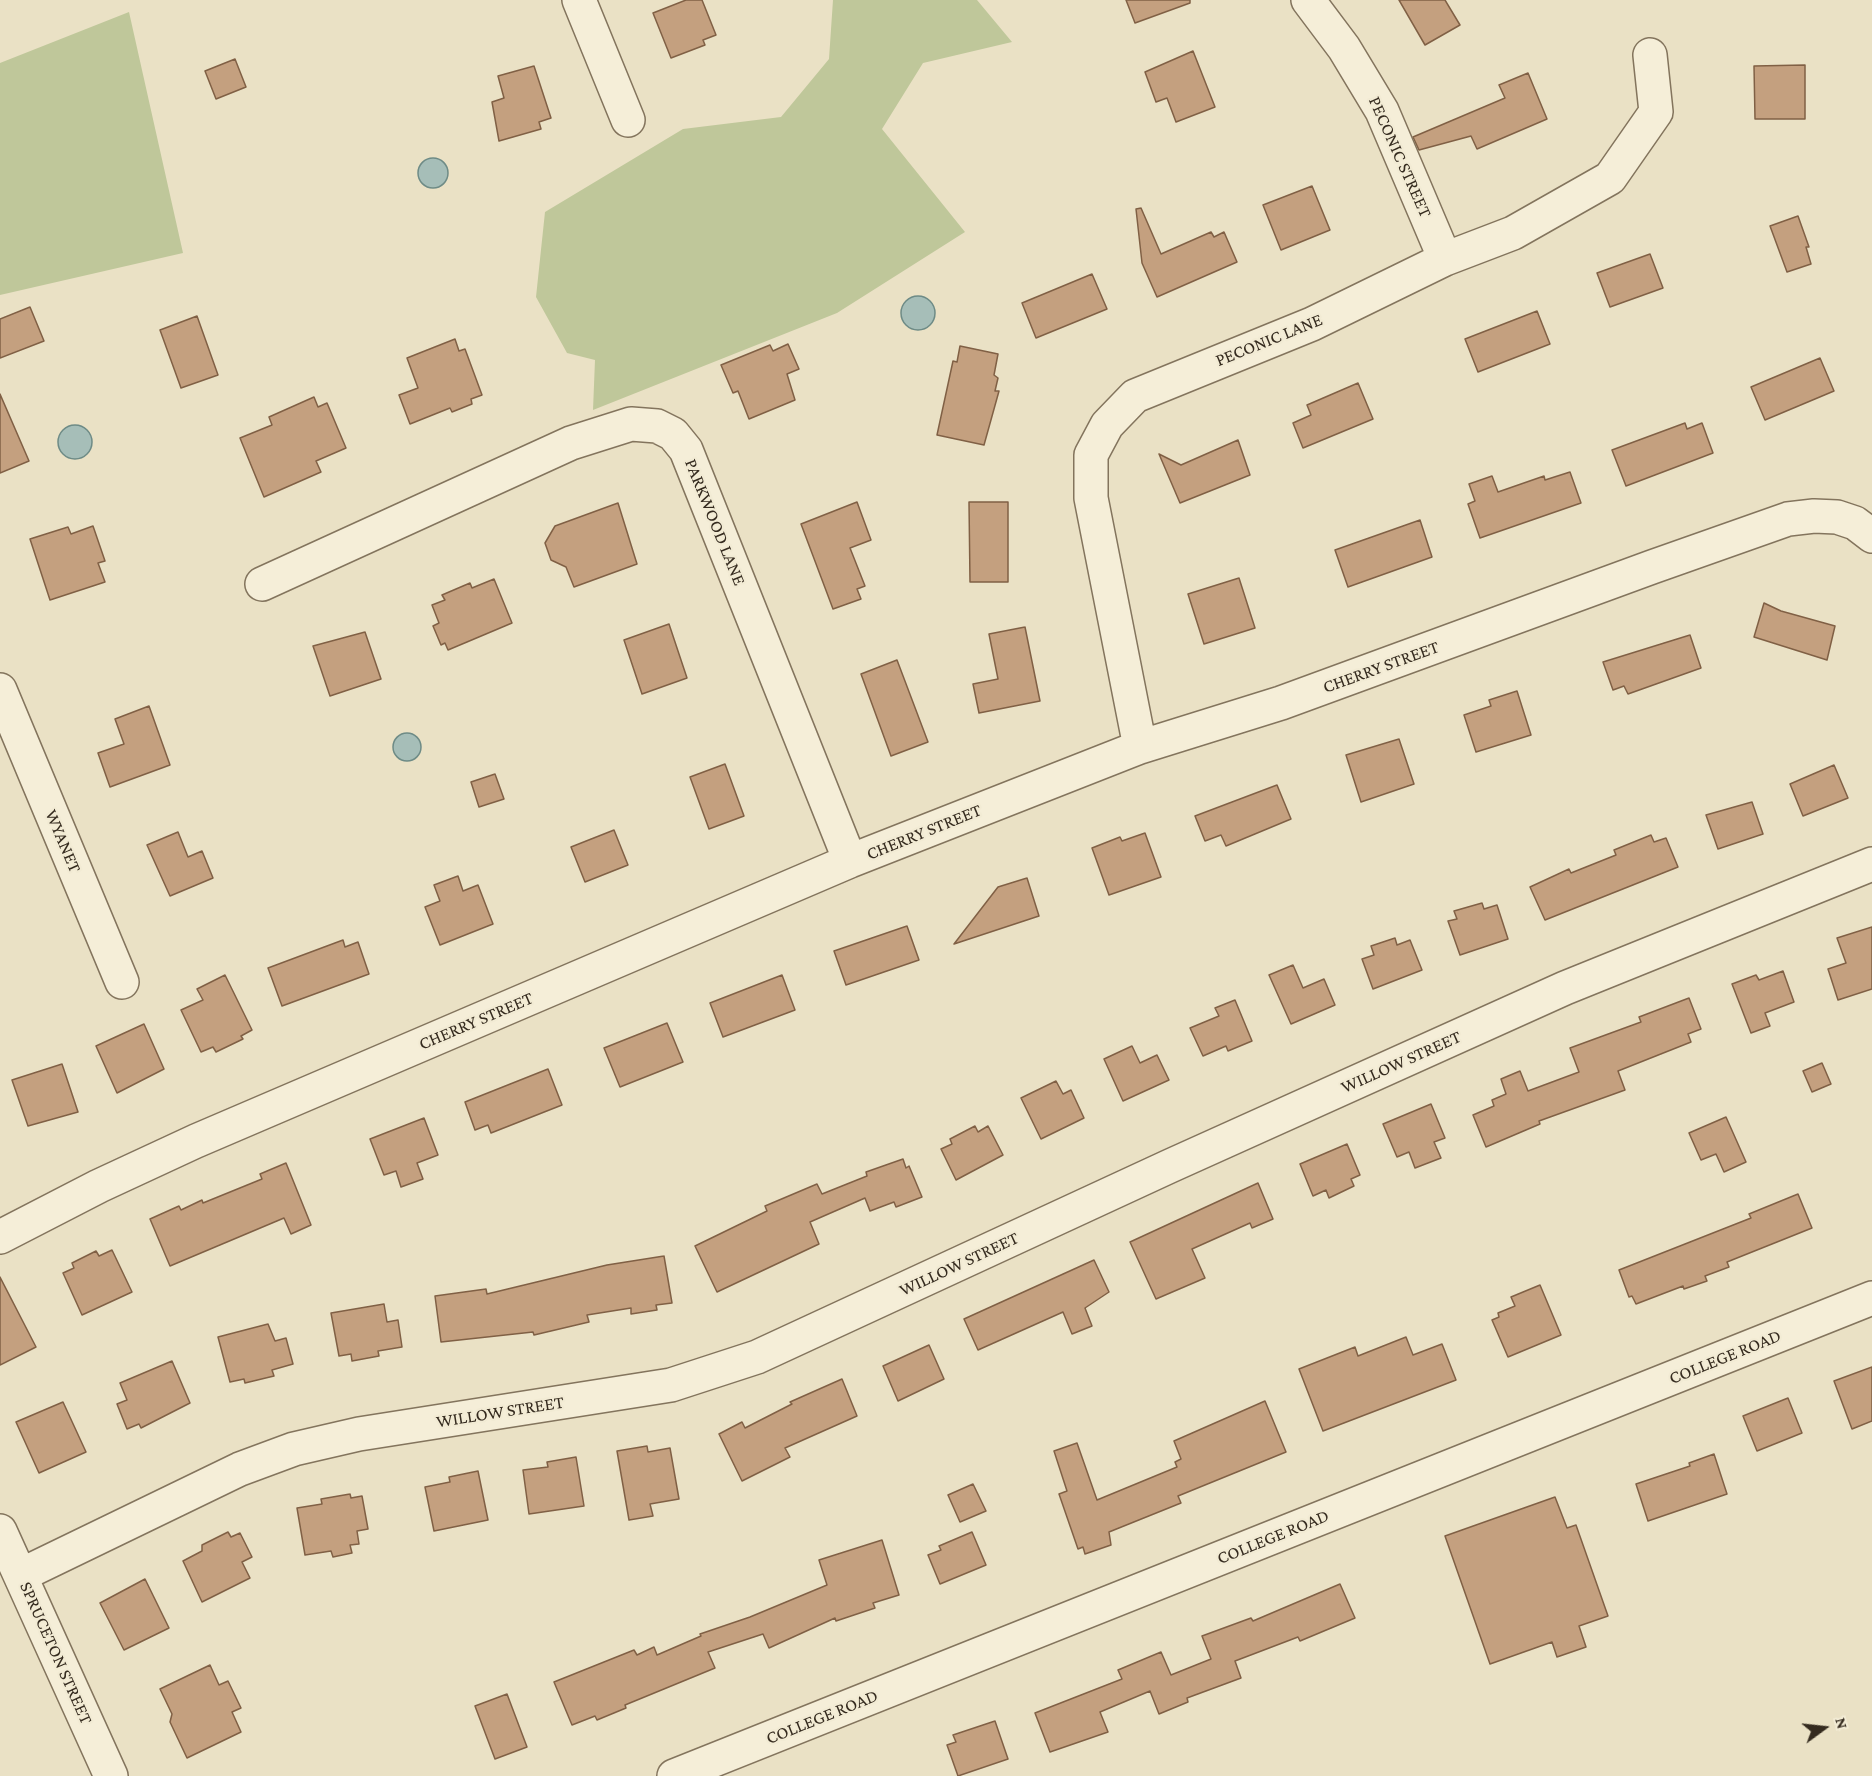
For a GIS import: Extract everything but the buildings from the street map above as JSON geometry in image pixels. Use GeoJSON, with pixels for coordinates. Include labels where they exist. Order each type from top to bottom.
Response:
{"type":"FeatureCollection","features":[{"type":"Feature","properties":{"kind":"street"},"geometry":{"type":"LineString","coordinates":[[579,0],[628,120]]}},
{"type":"Feature","properties":{"kind":"street","name":"PECONIC STREET"},"geometry":{"type":"LineString","coordinates":[[1308,0],[1344,48],[1382,111],[1445,259]]}},
{"type":"Feature","properties":{"kind":"street","name":"PECONIC LANE"},"geometry":{"type":"LineString","coordinates":[[1140,747],[1091,498],[1091,455],[1107,424],[1135,396],[1312,324],[1445,259],[1513,233],[1610,178],[1656,112],[1650,55]]}},
{"type":"Feature","properties":{"kind":"street","name":"PARKWOOD LANE"},"geometry":{"type":"LineString","coordinates":[[262,584],[571,443],[631,424],[657,426],[673,434],[686,450],[850,861]]}},
{"type":"Feature","properties":{"kind":"street","name":"CHERRY STREET"},"geometry":{"type":"LineString","coordinates":[[0,1237],[99,1186],[196,1141],[850,861],[1140,747],[1281,703],[1788,519],[1814,516],[1837,517],[1855,523],[1872,536]]}},
{"type":"Feature","properties":{"kind":"street","name":"WYANET"},"geometry":{"type":"LineString","coordinates":[[1,696],[122,982]]}},
{"type":"Feature","properties":{"kind":"street","name":"WILLOW STREET"},"geometry":{"type":"LineString","coordinates":[[21,1575],[240,1468],[294,1449],[359,1434],[671,1385],[757,1357],[1170,1166],[1565,988],[1872,864]]}},
{"type":"Feature","properties":{"kind":"street","name":"COLLEGE ROAD"},"geometry":{"type":"LineString","coordinates":[[674,1776],[1872,1298]]}},
{"type":"Feature","properties":{"kind":"street","name":"SPRUCETON STREET"},"geometry":{"type":"LineString","coordinates":[[0,1531],[111,1776]]}},
{"type":"Feature","properties":{"kind":"green space"},"geometry":{"type":"Polygon","coordinates":[[[833,0],[977,0],[1012,42],[923,63],[882,129],[965,232],[837,313],[593,410],[595,360],[567,353],[536,297],[545,212],[683,129],[781,117],[829,59],[833,0]]]}},
{"type":"Feature","properties":{"kind":"green space"},"geometry":{"type":"Polygon","coordinates":[[[129,12],[183,253],[0,295],[0,63],[129,12]]]}},
{"type":"Feature","properties":{"kind":"water"},"geometry":{"type":"Polygon","coordinates":[[[433,158],[444,162],[448,173],[444,184],[433,188],[422,184],[418,173],[422,162],[433,158]]]}},
{"type":"Feature","properties":{"kind":"water"},"geometry":{"type":"Polygon","coordinates":[[[918,296],[930,301],[935,313],[930,325],[918,330],[906,325],[901,313],[906,301],[918,296]]]}},
{"type":"Feature","properties":{"kind":"water"},"geometry":{"type":"Polygon","coordinates":[[[75,425],[87,430],[92,442],[87,454],[75,459],[63,454],[58,442],[63,430],[75,425]]]}},
{"type":"Feature","properties":{"kind":"water"},"geometry":{"type":"Polygon","coordinates":[[[407,733],[417,737],[421,747],[417,757],[407,761],[397,757],[393,747],[397,737],[407,733]]]}}]}
